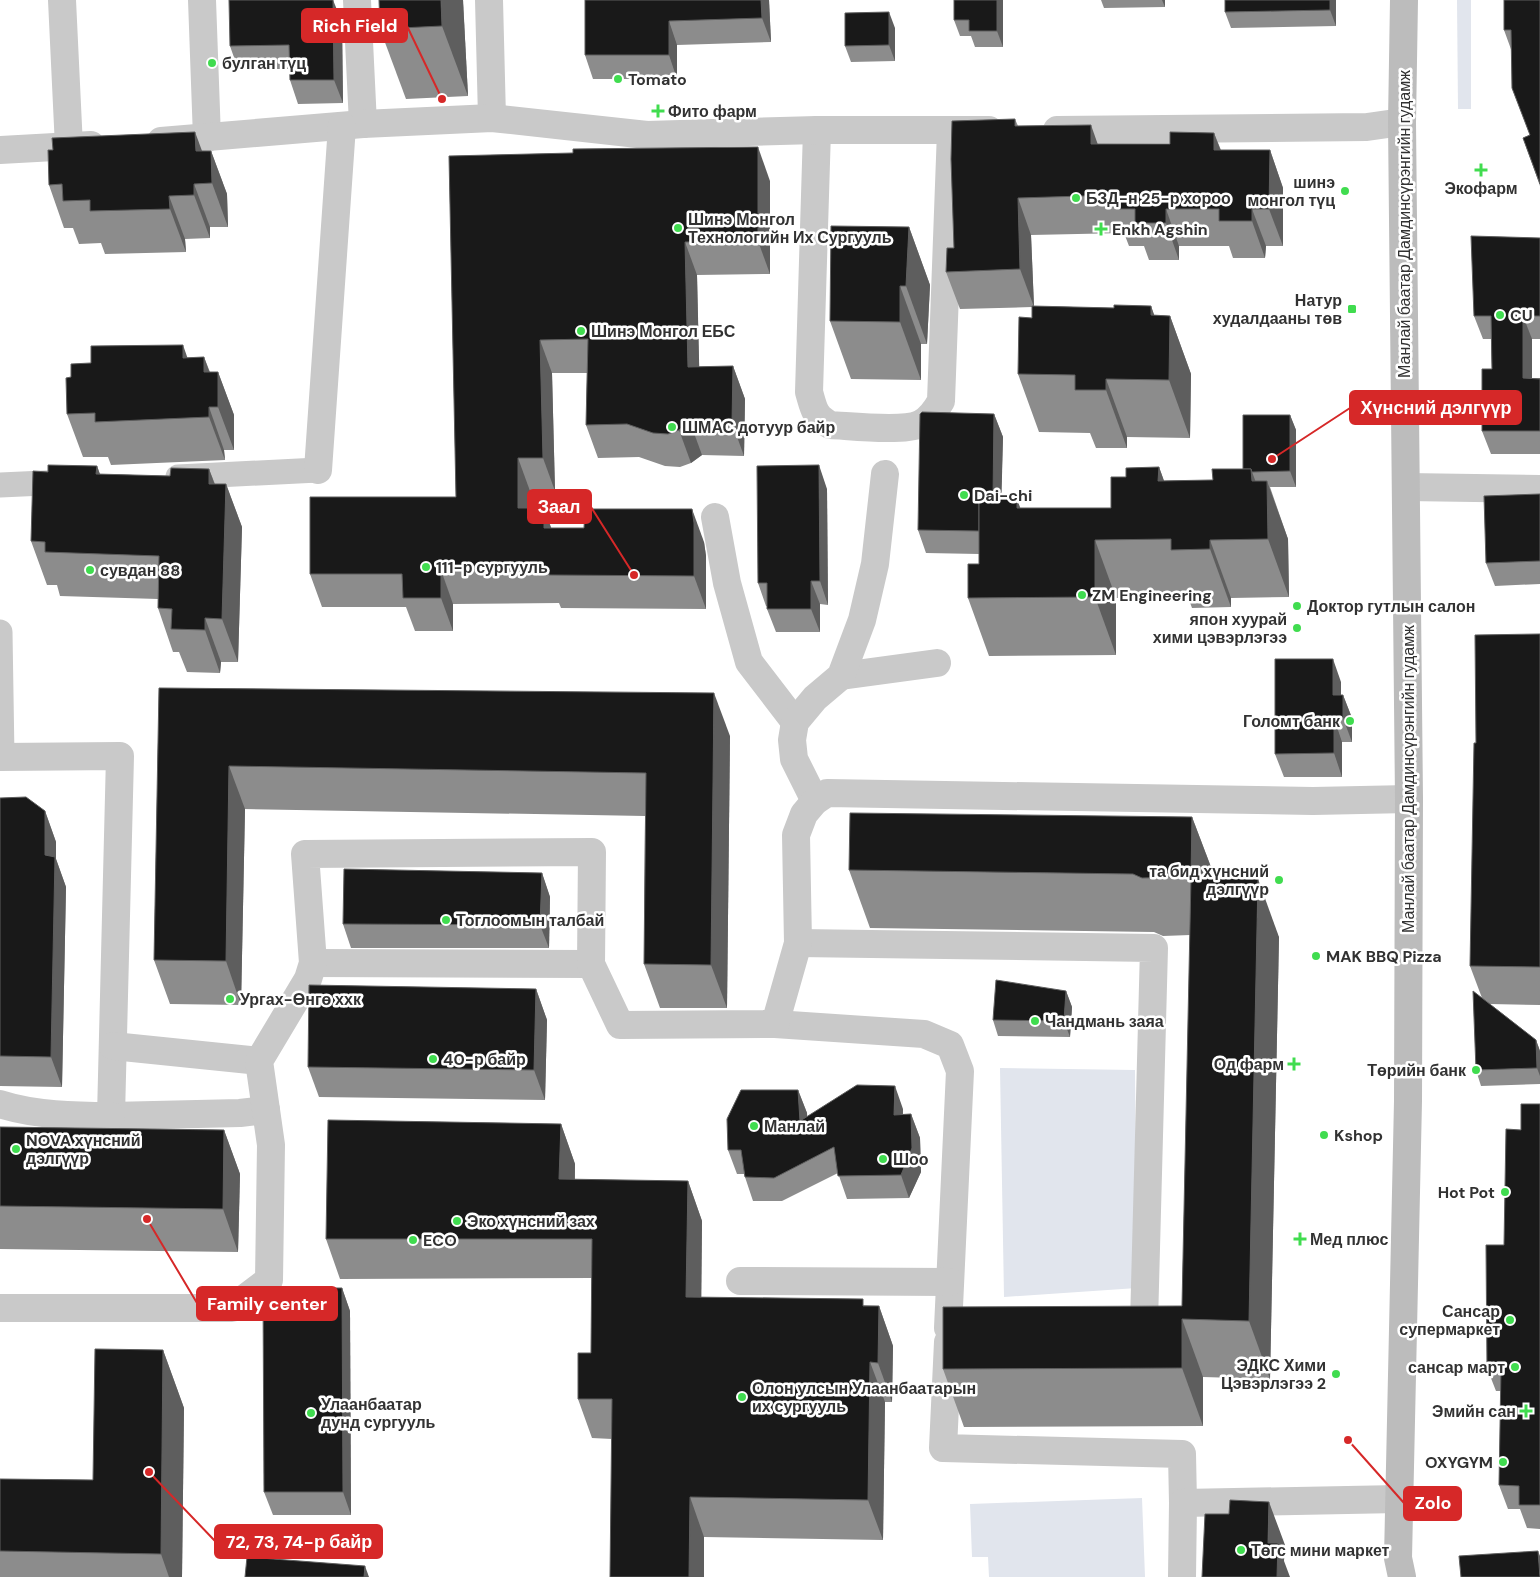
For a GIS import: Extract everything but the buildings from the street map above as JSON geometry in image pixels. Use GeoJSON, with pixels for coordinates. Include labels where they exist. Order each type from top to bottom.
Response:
{"type":"FeatureCollection","features":[{"type":"Feature","properties":{"kind":"main road","name":"Манлай баатар Дамдинсүрэнгийн гудамж"},"geometry":{"type":"LineString","coordinates":[[1398,1571],[1408,1101],[1409,799],[1402,122],[1404,0]]}},
{"type":"Feature","properties":{"kind":"street"},"geometry":{"type":"LineString","coordinates":[[62,0],[69,147]]}},
{"type":"Feature","properties":{"kind":"street"},"geometry":{"type":"LineString","coordinates":[[202,0],[207,138]]}},
{"type":"Feature","properties":{"kind":"street"},"geometry":{"type":"LineString","coordinates":[[159,478],[318,470],[353,125],[357,0]]}},
{"type":"Feature","properties":{"kind":"street"},"geometry":{"type":"LineString","coordinates":[[489,0],[492,118]]}},
{"type":"Feature","properties":{"kind":"street"},"geometry":{"type":"LineString","coordinates":[[0,150],[207,138],[353,125],[492,118],[647,136],[817,130],[1367,127],[1402,122]]}},
{"type":"Feature","properties":{"kind":"street"},"geometry":{"type":"LineString","coordinates":[[817,130],[809,392],[814,410],[820,419],[830,425],[908,428],[921,423],[934,412],[941,401],[951,130]]}},
{"type":"Feature","properties":{"kind":"street"},"geometry":{"type":"LineString","coordinates":[[815,801],[794,759],[792,740],[795,722],[815,698],[841,676],[862,620],[875,564],[885,474]]}},
{"type":"Feature","properties":{"kind":"street"},"geometry":{"type":"LineString","coordinates":[[0,486],[89,481]]}},
{"type":"Feature","properties":{"kind":"street"},"geometry":{"type":"LineString","coordinates":[[1406,487],[1540,489]]}},
{"type":"Feature","properties":{"kind":"street"},"geometry":{"type":"LineString","coordinates":[[715,518],[728,583],[749,662],[795,722]]}},
{"type":"Feature","properties":{"kind":"street"},"geometry":{"type":"LineString","coordinates":[[0,632],[1,757],[120,756],[111,1116]]}},
{"type":"Feature","properties":{"kind":"street"},"geometry":{"type":"LineString","coordinates":[[841,676],[937,663]]}},
{"type":"Feature","properties":{"kind":"street"},"geometry":{"type":"LineString","coordinates":[[775,1024],[798,942],[796,835],[804,814],[815,801],[827,794],[1313,801],[1409,799]]}},
{"type":"Feature","properties":{"kind":"street"},"geometry":{"type":"LineString","coordinates":[[0,1308],[232,1308],[269,1280],[271,1145],[259,1061],[308,979],[313,963],[305,854],[592,852],[591,964],[620,1025],[775,1024],[924,1034],[950,1045],[960,1071],[950,1282],[958,1328],[943,1448],[1182,1454],[1184,1503],[1182,1577]]}},
{"type":"Feature","properties":{"kind":"street"},"geometry":{"type":"LineString","coordinates":[[798,942],[1154,948],[1144,1323],[1105,1324]]}},
{"type":"Feature","properties":{"kind":"street"},"geometry":{"type":"LineString","coordinates":[[313,963],[591,964]]}},
{"type":"Feature","properties":{"kind":"street"},"geometry":{"type":"LineString","coordinates":[[113,1046],[259,1061]]}},
{"type":"Feature","properties":{"kind":"street"},"geometry":{"type":"LineString","coordinates":[[0,1104],[11,1108],[73,1116],[240,1113],[266,1110]]}},
{"type":"Feature","properties":{"kind":"street"},"geometry":{"type":"LineString","coordinates":[[740,1281],[950,1282]]}},
{"type":"Feature","properties":{"kind":"street"},"geometry":{"type":"LineString","coordinates":[[1184,1503],[1399,1499]]}},
{"type":"Feature","properties":{"kind":"shaded area"},"geometry":{"type":"Polygon","coordinates":[[[1457,0],[1471,0],[1471,109],[1458,109],[1457,0]]]}},
{"type":"Feature","properties":{"kind":"shaded area"},"geometry":{"type":"Polygon","coordinates":[[[1000,1068],[1135,1070],[1137,1288],[1004,1297],[1000,1068]]]}},
{"type":"Feature","properties":{"kind":"shaded area"},"geometry":{"type":"Polygon","coordinates":[[[1142,1498],[1145,1577],[989,1577],[988,1557],[972,1557],[970,1504],[1142,1498]]]}},
{"type":"Feature","properties":{"kind":"place","name":"булган түц"},"geometry":{"type":"Point","coordinates":[212,63]}},
{"type":"Feature","properties":{"kind":"place","name":"Tomato"},"geometry":{"type":"Point","coordinates":[618,79]}},
{"type":"Feature","properties":{"kind":"place","name":"Rich Field"},"geometry":{"type":"Point","coordinates":[442,99]}},
{"type":"Feature","properties":{"kind":"place","name":"Фито фарм"},"geometry":{"type":"Point","coordinates":[658,111]}},
{"type":"Feature","properties":{"kind":"place","name":"Экофарм"},"geometry":{"type":"Point","coordinates":[1481,170]}},
{"type":"Feature","properties":{"kind":"place","name":"шинэ монгол түц"},"geometry":{"type":"Point","coordinates":[1345,191]}},
{"type":"Feature","properties":{"kind":"place","name":"БЗД-н 25-р хороо"},"geometry":{"type":"Point","coordinates":[1076,198]}},
{"type":"Feature","properties":{"kind":"place","name":"Шинэ Монгол Технологийн Их Сургууль"},"geometry":{"type":"Point","coordinates":[678,228]}},
{"type":"Feature","properties":{"kind":"place","name":"Enkh Agshin"},"geometry":{"type":"Point","coordinates":[1101,229]}},
{"type":"Feature","properties":{"kind":"place","name":"Натур худалдааны төв"},"geometry":{"type":"Point","coordinates":[1352,309]}},
{"type":"Feature","properties":{"kind":"place","name":"CU"},"geometry":{"type":"Point","coordinates":[1500,315]}},
{"type":"Feature","properties":{"kind":"place","name":"Шинэ Монгол ЕБС"},"geometry":{"type":"Point","coordinates":[581,331]}},
{"type":"Feature","properties":{"kind":"place","name":"ШМАС дотуур байр"},"geometry":{"type":"Point","coordinates":[672,427]}},
{"type":"Feature","properties":{"kind":"place","name":"Хүнсний дэлгүүр"},"geometry":{"type":"Point","coordinates":[1272,459]}},
{"type":"Feature","properties":{"kind":"place","name":"Dai-chi"},"geometry":{"type":"Point","coordinates":[964,495]}},
{"type":"Feature","properties":{"kind":"place","name":"111-р сургууль"},"geometry":{"type":"Point","coordinates":[426,567]}},
{"type":"Feature","properties":{"kind":"place","name":"сувдан 88"},"geometry":{"type":"Point","coordinates":[90,570]}},
{"type":"Feature","properties":{"kind":"place","name":"Заал"},"geometry":{"type":"Point","coordinates":[634,575]}},
{"type":"Feature","properties":{"kind":"place","name":"ZM Engineering"},"geometry":{"type":"Point","coordinates":[1082,595]}},
{"type":"Feature","properties":{"kind":"place","name":"Доктор гутлын салон"},"geometry":{"type":"Point","coordinates":[1297,606]}},
{"type":"Feature","properties":{"kind":"place","name":"япон хуурай хими цэвэрлэгээ"},"geometry":{"type":"Point","coordinates":[1297,628]}},
{"type":"Feature","properties":{"kind":"place","name":"Голомт банк"},"geometry":{"type":"Point","coordinates":[1350,721]}},
{"type":"Feature","properties":{"kind":"place","name":"та бид хүнсний дэлгүүр"},"geometry":{"type":"Point","coordinates":[1279,880]}},
{"type":"Feature","properties":{"kind":"place","name":"Тоглоомын талбай"},"geometry":{"type":"Point","coordinates":[446,920]}},
{"type":"Feature","properties":{"kind":"place","name":"MAK BBQ Pizza"},"geometry":{"type":"Point","coordinates":[1316,956]}},
{"type":"Feature","properties":{"kind":"place","name":"Ургах-Өнгө ххк"},"geometry":{"type":"Point","coordinates":[230,999]}},
{"type":"Feature","properties":{"kind":"place","name":"Чандмань заяа"},"geometry":{"type":"Point","coordinates":[1035,1021]}},
{"type":"Feature","properties":{"kind":"place","name":"40-р байр"},"geometry":{"type":"Point","coordinates":[433,1059]}},
{"type":"Feature","properties":{"kind":"place","name":"Од фарм"},"geometry":{"type":"Point","coordinates":[1294,1064]}},
{"type":"Feature","properties":{"kind":"place","name":"Төрийн банк"},"geometry":{"type":"Point","coordinates":[1476,1070]}},
{"type":"Feature","properties":{"kind":"place","name":"Манлай"},"geometry":{"type":"Point","coordinates":[754,1126]}},
{"type":"Feature","properties":{"kind":"place","name":"Kshop"},"geometry":{"type":"Point","coordinates":[1324,1135]}},
{"type":"Feature","properties":{"kind":"place","name":"NOVA хүнсний дэлгүүр"},"geometry":{"type":"Point","coordinates":[16,1149]}},
{"type":"Feature","properties":{"kind":"place","name":"Шоо"},"geometry":{"type":"Point","coordinates":[883,1159]}},
{"type":"Feature","properties":{"kind":"place","name":"Hot Pot"},"geometry":{"type":"Point","coordinates":[1505,1192]}},
{"type":"Feature","properties":{"kind":"place","name":"Family center"},"geometry":{"type":"Point","coordinates":[147,1219]}},
{"type":"Feature","properties":{"kind":"place","name":"Эко хүнсний зах"},"geometry":{"type":"Point","coordinates":[457,1221]}},
{"type":"Feature","properties":{"kind":"place","name":"Мед плюс"},"geometry":{"type":"Point","coordinates":[1300,1239]}},
{"type":"Feature","properties":{"kind":"place","name":"ECO"},"geometry":{"type":"Point","coordinates":[413,1240]}},
{"type":"Feature","properties":{"kind":"place","name":"Сансар супермаркет"},"geometry":{"type":"Point","coordinates":[1510,1320]}},
{"type":"Feature","properties":{"kind":"place","name":"сансар март"},"geometry":{"type":"Point","coordinates":[1515,1367]}},
{"type":"Feature","properties":{"kind":"place","name":"ЭДКС Хими Цэвэрлэгээ 2"},"geometry":{"type":"Point","coordinates":[1336,1374]}},
{"type":"Feature","properties":{"kind":"place","name":"Олон улсын Улаанбаатарын их сургууль"},"geometry":{"type":"Point","coordinates":[742,1397]}},
{"type":"Feature","properties":{"kind":"place","name":"Эмийн сан"},"geometry":{"type":"Point","coordinates":[1526,1411]}},
{"type":"Feature","properties":{"kind":"place","name":"Улаанбаатар дунд сургууль"},"geometry":{"type":"Point","coordinates":[311,1413]}},
{"type":"Feature","properties":{"kind":"place","name":"Zolo"},"geometry":{"type":"Point","coordinates":[1348,1440]}},
{"type":"Feature","properties":{"kind":"place","name":"OXYGYM"},"geometry":{"type":"Point","coordinates":[1503,1462]}},
{"type":"Feature","properties":{"kind":"place","name":"72, 73, 74-р байр"},"geometry":{"type":"Point","coordinates":[149,1472]}},
{"type":"Feature","properties":{"kind":"place","name":"Төгс мини маркет"},"geometry":{"type":"Point","coordinates":[1241,1550]}}]}
